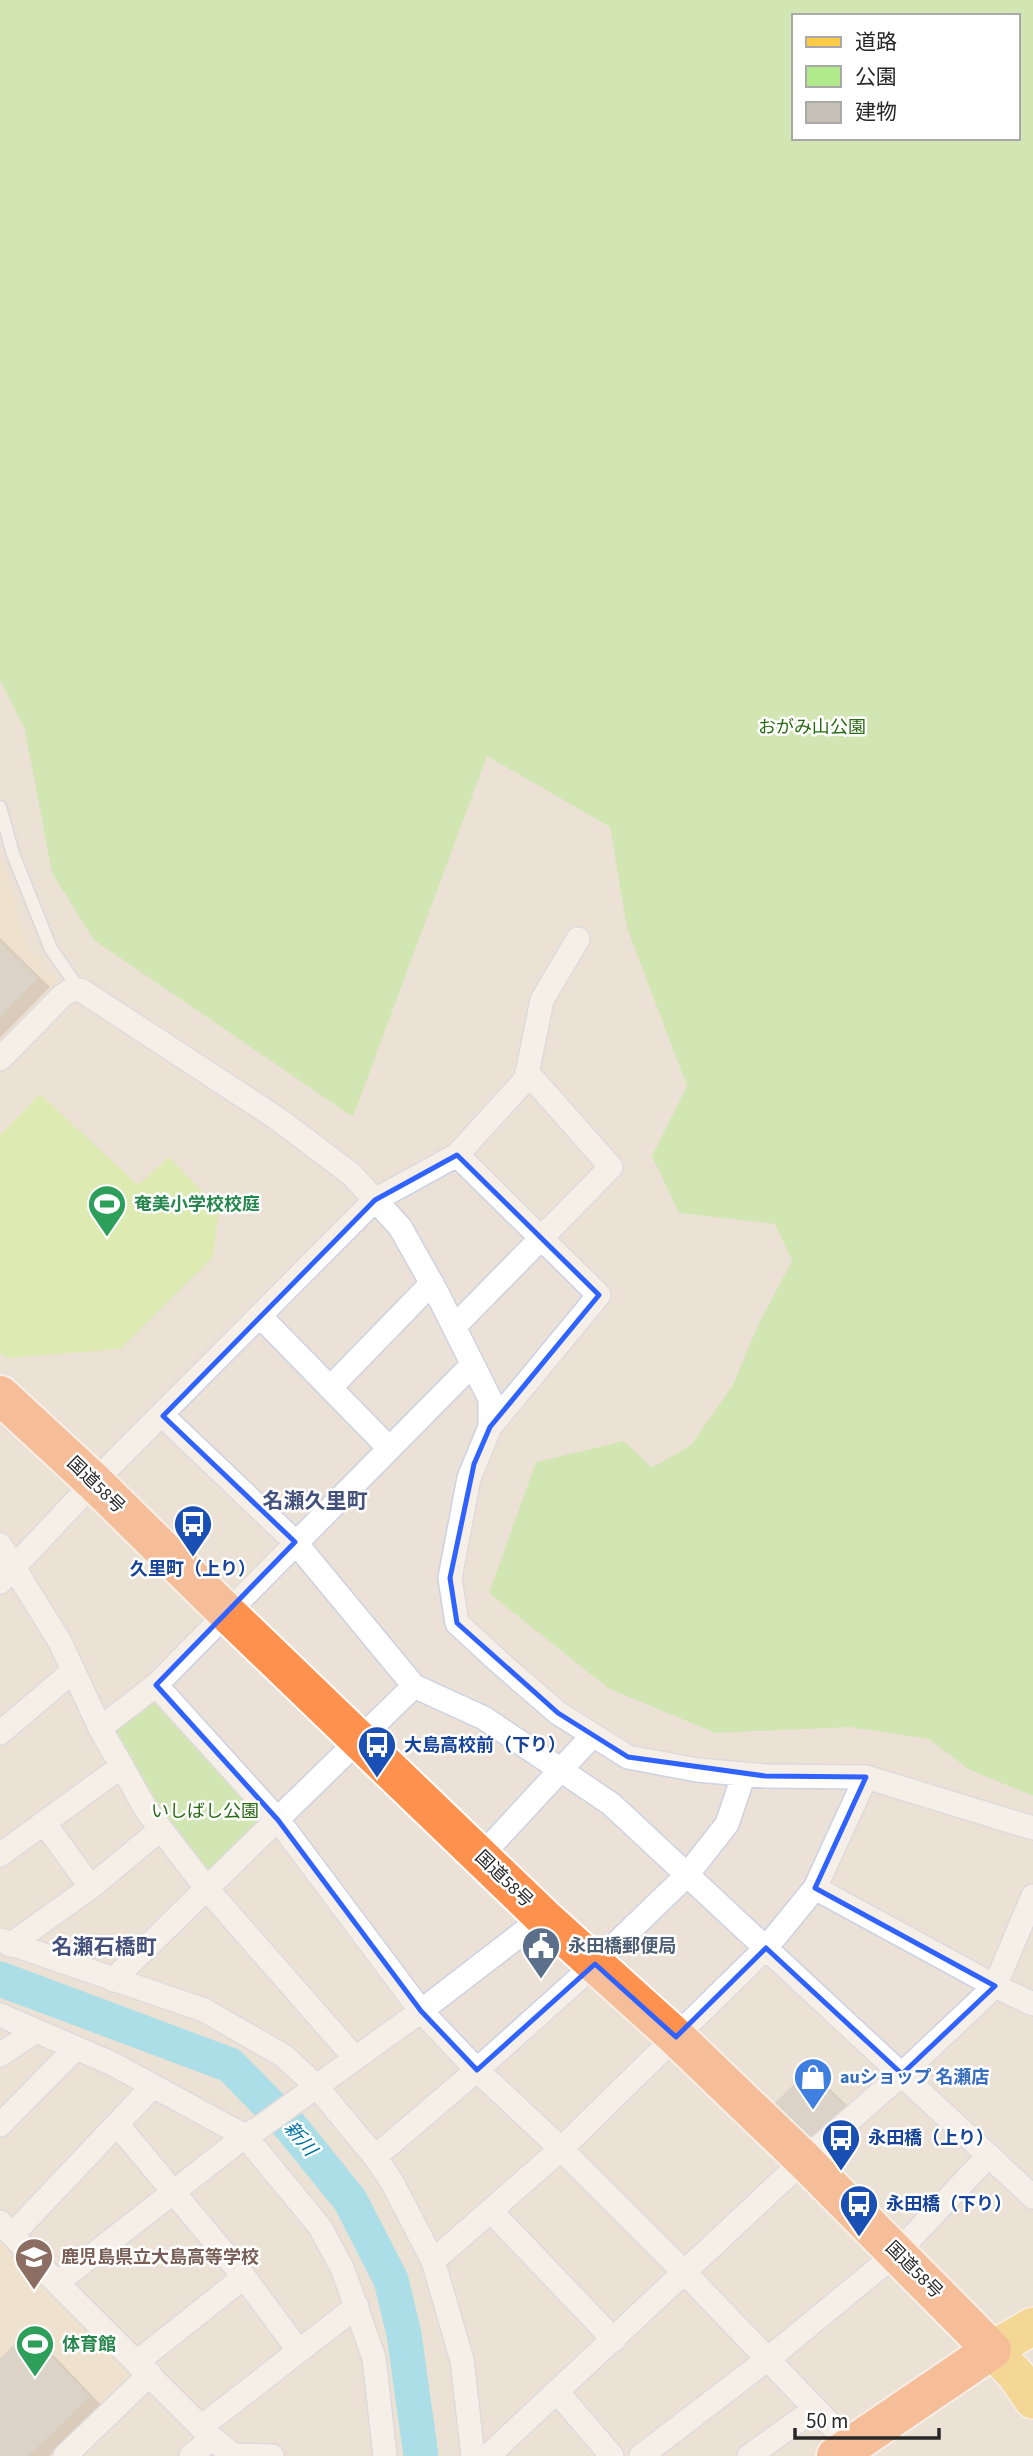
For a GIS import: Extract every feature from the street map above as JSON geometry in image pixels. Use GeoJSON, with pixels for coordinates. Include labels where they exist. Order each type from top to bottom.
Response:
{"type":"FeatureCollection","features":[{"type":"Feature","properties":{"kind":"highway","name":"国道58号"},"geometry":{"type":"LineString","coordinates":[[0,1395],[94,1482],[480,1857],[804,2160],[992,2350]]}},
{"type":"Feature","properties":{"kind":"highway"},"geometry":{"type":"LineString","coordinates":[[849,2452],[992,2350]]}},
{"type":"Feature","properties":{"kind":"main road"},"geometry":{"type":"LineString","coordinates":[[1033,2326],[992,2350],[1016,2375],[1033,2400]]}},
{"type":"Feature","properties":{"kind":"street"},"geometry":{"type":"LineString","coordinates":[[7,1575],[94,1482],[163,1416],[375,1200],[457,1155],[526,1079],[542,1000],[578,939]]}},
{"type":"Feature","properties":{"kind":"street"},"geometry":{"type":"LineString","coordinates":[[0,1059],[62,996],[71,990],[80,990],[278,1119],[351,1174],[400,1227],[432,1283],[490,1399],[491,1427]]}},
{"type":"Feature","properties":{"kind":"street"},"geometry":{"type":"LineString","coordinates":[[454,1327],[611,1167],[527,1072]]}},
{"type":"Feature","properties":{"kind":"street"},"geometry":{"type":"LineString","coordinates":[[457,1155],[599,1295],[491,1427],[469,1478],[455,1544],[450,1578],[457,1623],[558,1713],[628,1757],[697,1770],[744,1774],[866,1777],[1033,1828]]}},
{"type":"Feature","properties":{"kind":"street"},"geometry":{"type":"LineString","coordinates":[[330,1388],[432,1283]]}},
{"type":"Feature","properties":{"kind":"street"},"geometry":{"type":"LineString","coordinates":[[260,1317],[389,1448]]}},
{"type":"Feature","properties":{"kind":"street"},"geometry":{"type":"LineString","coordinates":[[100,1728],[156,1685],[471,1365]]}},
{"type":"Feature","properties":{"kind":"street"},"geometry":{"type":"LineString","coordinates":[[163,1416],[295,1542],[414,1686],[484,1718],[611,1804],[1033,2197]]}},
{"type":"Feature","properties":{"kind":"street"},"geometry":{"type":"LineString","coordinates":[[0,1545],[7,1575],[60,1642],[100,1728],[147,1811],[207,1889],[355,2058]]}},
{"type":"Feature","properties":{"kind":"street"},"geometry":{"type":"LineString","coordinates":[[0,1733],[73,1671]]}},
{"type":"Feature","properties":{"kind":"street"},"geometry":{"type":"LineString","coordinates":[[156,1685],[278,1820],[421,2011],[477,2070],[561,2148],[685,2273],[815,2409],[849,2452]]}},
{"type":"Feature","properties":{"kind":"street"},"geometry":{"type":"LineString","coordinates":[[113,1980],[414,1686]]}},
{"type":"Feature","properties":{"kind":"street"},"geometry":{"type":"LineString","coordinates":[[480,1857],[593,1735]]}},
{"type":"Feature","properties":{"kind":"street"},"geometry":{"type":"LineString","coordinates":[[0,1854],[122,1766]]}},
{"type":"Feature","properties":{"kind":"street"},"geometry":{"type":"LineString","coordinates":[[376,2157],[595,1964],[687,1875],[726,1824],[744,1774]]}},
{"type":"Feature","properties":{"kind":"street"},"geometry":{"type":"LineString","coordinates":[[433,2261],[561,2148],[766,1948],[815,1888],[866,1777]]}},
{"type":"Feature","properties":{"kind":"street"},"geometry":{"type":"LineString","coordinates":[[44,1823],[91,1887]]}},
{"type":"Feature","properties":{"kind":"street"},"geometry":{"type":"LineString","coordinates":[[5,1943],[91,1887],[161,1829]]}},
{"type":"Feature","properties":{"kind":"street"},"geometry":{"type":"LineString","coordinates":[[815,1888],[1033,2004]]}},
{"type":"Feature","properties":{"kind":"street"},"geometry":{"type":"LineString","coordinates":[[488,2456],[804,2160],[902,2074],[995,1986],[1033,1896]]}},
{"type":"Feature","properties":{"kind":"street"},"geometry":{"type":"LineString","coordinates":[[57,2283],[252,2132],[421,2011],[544,1917]]}},
{"type":"Feature","properties":{"kind":"street"},"geometry":{"type":"LineString","coordinates":[[5,1943],[204,2010],[284,2056],[311,2091],[376,2157],[433,2261],[461,2360],[473,2456]]}},
{"type":"Feature","properties":{"kind":"street"},"geometry":{"type":"LineString","coordinates":[[0,2015],[113,2064],[153,2086],[252,2132],[320,2227],[343,2270],[374,2358],[385,2456]]}},
{"type":"Feature","properties":{"kind":"street"},"geometry":{"type":"LineString","coordinates":[[0,2055],[36,2031]]}},
{"type":"Feature","properties":{"kind":"street"},"geometry":{"type":"LineString","coordinates":[[0,2125],[76,2048]]}},
{"type":"Feature","properties":{"kind":"street"},"geometry":{"type":"LineString","coordinates":[[153,2086],[117,2124],[6,2229],[206,2432],[233,2455],[272,2456]]}},
{"type":"Feature","properties":{"kind":"street"},"geometry":{"type":"LineString","coordinates":[[117,2124],[244,2277],[299,2351]]}},
{"type":"Feature","properties":{"kind":"street"},"geometry":{"type":"LineString","coordinates":[[642,2456],[768,2359],[898,2253],[989,2155]]}},
{"type":"Feature","properties":{"kind":"street"},"geometry":{"type":"LineString","coordinates":[[491,2211],[614,2340]]}},
{"type":"Feature","properties":{"kind":"street"},"geometry":{"type":"LineString","coordinates":[[65,2456],[143,2368],[244,2277]]}},
{"type":"Feature","properties":{"kind":"street"},"geometry":{"type":"LineString","coordinates":[[191,2456],[206,2432],[299,2351],[357,2306]]}},
{"type":"Feature","properties":{"kind":"street"},"geometry":{"type":"LineString","coordinates":[[558,2392],[612,2456]]}},
{"type":"Feature","properties":{"kind":"street"},"geometry":{"type":"LineString","coordinates":[[750,2456],[815,2409]]}},
{"type":"Feature","properties":{"kind":"lane"},"geometry":{"type":"LineString","coordinates":[[0,807],[13,855],[51,949],[80,990]]}},
{"type":"Feature","properties":{"kind":"highlighted area"},"geometry":{"type":"Polygon","coordinates":[[[457,1155],[599,1295],[490,1427],[474,1464],[450,1578],[457,1623],[558,1713],[628,1757],[765,1776],[866,1777],[815,1888],[995,1986],[902,2074],[766,1948],[676,2037],[595,1964],[477,2070],[421,2011],[278,1820],[156,1685],[295,1542],[163,1416],[375,1200],[457,1155]]]}},
{"type":"Feature","properties":{"kind":"shaded area"},"geometry":{"type":"Polygon","coordinates":[[[0,853],[30,951],[58,983],[0,1047],[0,853]]]}},
{"type":"Feature","properties":{"kind":"shaded area","name":"鹿児島県立大島高等学校"},"geometry":{"type":"Polygon","coordinates":[[[0,2220],[150,2374],[65,2456],[0,2456],[0,2220]]]}},
{"type":"Feature","properties":{"kind":"green space","name":"おがみ山公園"},"geometry":{"type":"Polygon","coordinates":[[[0,0],[1033,0],[1033,1796],[970,1770],[929,1739],[849,1727],[715,1733],[608,1688],[489,1593],[536,1462],[624,1441],[652,1468],[691,1445],[733,1385],[758,1325],[792,1261],[775,1224],[679,1213],[652,1156],[687,1086],[627,928],[610,827],[487,756],[353,1117],[94,940],[52,873],[25,730],[0,680],[0,0]]]}},
{"type":"Feature","properties":{"kind":"green space","name":"奄美小学校校庭"},"geometry":{"type":"Polygon","coordinates":[[[40,1094],[138,1185],[169,1157],[219,1209],[213,1257],[120,1349],[7,1358],[0,1353],[0,1135],[40,1094]]]}},
{"type":"Feature","properties":{"kind":"green space","name":"いしばし公園"},"geometry":{"type":"Polygon","coordinates":[[[156,1691],[271,1818],[205,1883],[104,1732],[156,1691]]]}},
{"type":"Feature","properties":{"kind":"building"},"geometry":{"type":"Polygon","coordinates":[[[0,942],[38,978],[0,1017],[0,942]]]}},
{"type":"Feature","properties":{"kind":"building","name":"auショップ 名瀬店"},"geometry":{"type":"Polygon","coordinates":[[[808,2070],[855,2116],[816,2150],[771,2107],[808,2070]]]}},
{"type":"Feature","properties":{"kind":"building","name":"体育館"},"geometry":{"type":"Polygon","coordinates":[[[28,2332],[90,2397],[28,2456],[0,2456],[0,2358],[28,2332]]]}},
{"type":"Feature","properties":{"kind":"waterway","name":"新川"},"geometry":{"type":"LineString","coordinates":[[0,1979],[230,2065],[290,2126],[350,2200],[391,2280],[404,2334],[421,2456]]}},
{"type":"Feature","properties":{"kind":"place","name":"奄美小学校校庭"},"geometry":{"type":"Point","coordinates":[107,1238]}},
{"type":"Feature","properties":{"kind":"place","name":"久里町（上り）"},"geometry":{"type":"Point","coordinates":[193,1558]}},
{"type":"Feature","properties":{"kind":"place","name":"大島高校前（下り）"},"geometry":{"type":"Point","coordinates":[377,1779]}},
{"type":"Feature","properties":{"kind":"place","name":"永田橋郵便局"},"geometry":{"type":"Point","coordinates":[541,1980]}},
{"type":"Feature","properties":{"kind":"place","name":"auショップ 名瀬店"},"geometry":{"type":"Point","coordinates":[813,2111]}},
{"type":"Feature","properties":{"kind":"place","name":"永田橋（上り）"},"geometry":{"type":"Point","coordinates":[841,2172]}},
{"type":"Feature","properties":{"kind":"place","name":"永田橋（下り）"},"geometry":{"type":"Point","coordinates":[859,2238]}},
{"type":"Feature","properties":{"kind":"place","name":"鹿児島県立大島高等学校"},"geometry":{"type":"Point","coordinates":[34,2291]}},
{"type":"Feature","properties":{"kind":"place","name":"体育館"},"geometry":{"type":"Point","coordinates":[35,2378]}},
{"type":"Feature","properties":{"kind":"district","name":"名瀬久里町"},"geometry":{"type":"Point","coordinates":[315,1501]}},
{"type":"Feature","properties":{"kind":"district","name":"名瀬石橋町"},"geometry":{"type":"Point","coordinates":[104,1947]}}]}
